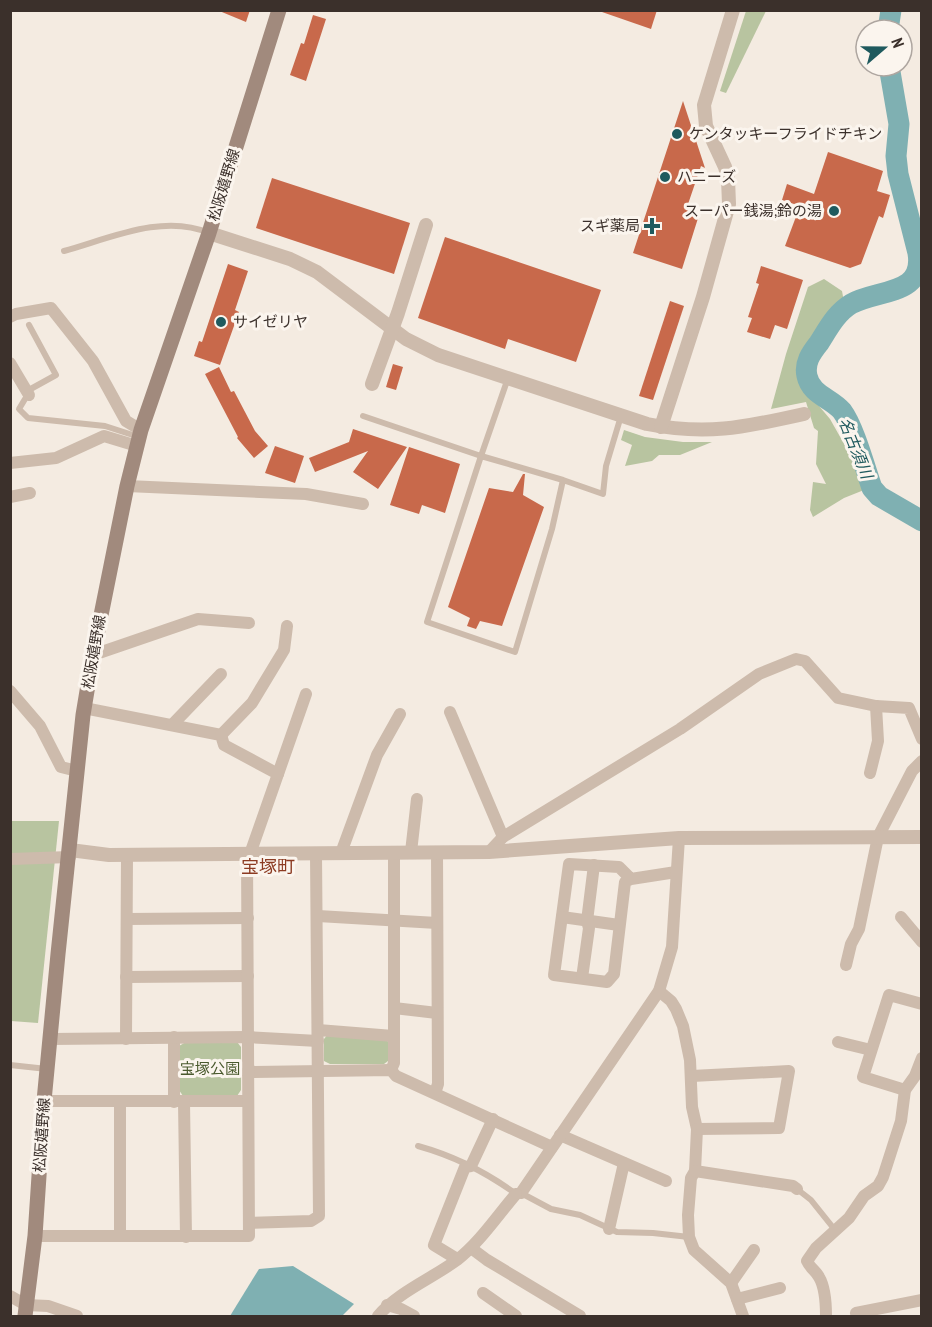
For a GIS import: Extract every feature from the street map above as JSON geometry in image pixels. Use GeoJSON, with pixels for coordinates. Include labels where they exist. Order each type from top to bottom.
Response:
{"type":"FeatureCollection","features":[{"type":"Feature","properties":{"kind":"main road","name":"松阪嬉野線"},"geometry":{"type":"LineString","coordinates":[[26,1311],[35,1236],[44,1101],[77,771],[93,655],[139,438],[209,233],[279,10]]}},
{"type":"Feature","properties":{"kind":"street"},"geometry":{"type":"LineString","coordinates":[[661,427],[703,297],[729,204],[725,167],[706,126],[704,105],[733,10]]}},
{"type":"Feature","properties":{"kind":"street"},"geometry":{"type":"LineString","coordinates":[[372,384],[426,225]]}},
{"type":"Feature","properties":{"kind":"street"},"geometry":{"type":"LineString","coordinates":[[209,233],[290,259],[304,266],[333,283],[406,339],[438,355],[621,416],[661,427],[683,430],[729,430],[804,414]]}},
{"type":"Feature","properties":{"kind":"street"},"geometry":{"type":"LineString","coordinates":[[10,317],[51,308],[93,360],[126,421],[139,438]]}},
{"type":"Feature","properties":{"kind":"street"},"geometry":{"type":"LineString","coordinates":[[10,363],[27,395]]}},
{"type":"Feature","properties":{"kind":"street"},"geometry":{"type":"LineString","coordinates":[[10,463],[56,458],[104,436],[139,438]]}},
{"type":"Feature","properties":{"kind":"street"},"geometry":{"type":"LineString","coordinates":[[127,486],[306,495],[363,504]]}},
{"type":"Feature","properties":{"kind":"street"},"geometry":{"type":"LineString","coordinates":[[10,497],[30,493]]}},
{"type":"Feature","properties":{"kind":"street"},"geometry":{"type":"LineString","coordinates":[[93,655],[198,619],[249,623]]}},
{"type":"Feature","properties":{"kind":"street"},"geometry":{"type":"LineString","coordinates":[[221,735],[252,703],[284,650],[287,626]]}},
{"type":"Feature","properties":{"kind":"street"},"geometry":{"type":"LineString","coordinates":[[489,852],[503,837],[680,729],[759,674],[796,659],[805,661],[838,698],[876,706],[909,708],[921,739]]}},
{"type":"Feature","properties":{"kind":"street"},"geometry":{"type":"LineString","coordinates":[[172,725],[221,674]]}},
{"type":"Feature","properties":{"kind":"street"},"geometry":{"type":"LineString","coordinates":[[10,691],[40,726],[62,767],[77,771]]}},
{"type":"Feature","properties":{"kind":"street"},"geometry":{"type":"LineString","coordinates":[[35,1236],[249,1236],[248,854],[306,694]]}},
{"type":"Feature","properties":{"kind":"street"},"geometry":{"type":"LineString","coordinates":[[870,773],[878,741],[876,706]]}},
{"type":"Feature","properties":{"kind":"street"},"geometry":{"type":"LineString","coordinates":[[84,708],[221,735]]}},
{"type":"Feature","properties":{"kind":"street"},"geometry":{"type":"LineString","coordinates":[[450,712],[503,837]]}},
{"type":"Feature","properties":{"kind":"street"},"geometry":{"type":"LineString","coordinates":[[341,854],[376,755],[400,714]]}},
{"type":"Feature","properties":{"kind":"street"},"geometry":{"type":"LineString","coordinates":[[221,735],[224,745],[278,774]]}},
{"type":"Feature","properties":{"kind":"street"},"geometry":{"type":"LineString","coordinates":[[846,965],[851,944],[859,929],[878,837],[912,771],[921,760]]}},
{"type":"Feature","properties":{"kind":"street"},"geometry":{"type":"LineString","coordinates":[[411,852],[417,799]]}},
{"type":"Feature","properties":{"kind":"street"},"geometry":{"type":"LineString","coordinates":[[10,859],[70,854],[489,852],[679,838],[921,837]]}},
{"type":"Feature","properties":{"kind":"street"},"geometry":{"type":"LineString","coordinates":[[378,1317],[387,1305],[471,1248],[518,1193],[552,1147],[659,991],[672,947],[679,838]]}},
{"type":"Feature","properties":{"kind":"street"},"geometry":{"type":"LineString","coordinates":[[391,1070],[394,1063],[394,852]]}},
{"type":"Feature","properties":{"kind":"street"},"geometry":{"type":"LineString","coordinates":[[435,1093],[438,1084],[437,852]]}},
{"type":"Feature","properties":{"kind":"street"},"geometry":{"type":"LineString","coordinates":[[250,1223],[311,1221],[319,1216],[316,854]]}},
{"type":"Feature","properties":{"kind":"street"},"geometry":{"type":"LineString","coordinates":[[126,1039],[127,855]]}},
{"type":"Feature","properties":{"kind":"street"},"geometry":{"type":"LineString","coordinates":[[631,879],[619,867],[568,864],[554,975],[607,982],[614,974],[625,882],[676,872]]}},
{"type":"Feature","properties":{"kind":"street"},"geometry":{"type":"LineString","coordinates":[[582,978],[594,866]]}},
{"type":"Feature","properties":{"kind":"street"},"geometry":{"type":"LineString","coordinates":[[318,916],[437,923]]}},
{"type":"Feature","properties":{"kind":"street"},"geometry":{"type":"LineString","coordinates":[[562,917],[620,925]]}},
{"type":"Feature","properties":{"kind":"street"},"geometry":{"type":"LineString","coordinates":[[901,917],[921,942]]}},
{"type":"Feature","properties":{"kind":"street"},"geometry":{"type":"LineString","coordinates":[[127,919],[248,918]]}},
{"type":"Feature","properties":{"kind":"street"},"geometry":{"type":"LineString","coordinates":[[126,977],[248,976]]}},
{"type":"Feature","properties":{"kind":"street"},"geometry":{"type":"LineString","coordinates":[[659,991],[671,1001],[683,1026],[692,1076],[692,1107],[697,1130],[695,1171],[691,1178],[688,1215],[689,1237],[694,1250],[732,1283],[743,1317]]}},
{"type":"Feature","properties":{"kind":"street"},"geometry":{"type":"LineString","coordinates":[[905,1090],[863,1077],[889,995],[921,1004]]}},
{"type":"Feature","properties":{"kind":"street"},"geometry":{"type":"LineString","coordinates":[[393,1008],[437,1013]]}},
{"type":"Feature","properties":{"kind":"street"},"geometry":{"type":"LineString","coordinates":[[51,1039],[393,1036]]}},
{"type":"Feature","properties":{"kind":"street"},"geometry":{"type":"LineString","coordinates":[[174,1037],[186,1236]]}},
{"type":"Feature","properties":{"kind":"street"},"geometry":{"type":"LineString","coordinates":[[838,1042],[871,1050]]}},
{"type":"Feature","properties":{"kind":"street"},"geometry":{"type":"LineString","coordinates":[[826,1317],[820,1278],[807,1262],[816,1248],[849,1218],[864,1196],[878,1186],[901,1122],[905,1090],[915,1076],[921,1058]]}},
{"type":"Feature","properties":{"kind":"street"},"geometry":{"type":"LineString","coordinates":[[247,1072],[391,1070]]}},
{"type":"Feature","properties":{"kind":"street"},"geometry":{"type":"LineString","coordinates":[[391,1070],[396,1076],[552,1147]]}},
{"type":"Feature","properties":{"kind":"street"},"geometry":{"type":"LineString","coordinates":[[692,1076],[789,1071],[779,1128],[697,1130]]}},
{"type":"Feature","properties":{"kind":"street"},"geometry":{"type":"LineString","coordinates":[[44,1101],[247,1101]]}},
{"type":"Feature","properties":{"kind":"street"},"geometry":{"type":"LineString","coordinates":[[120,1102],[120,1236]]}},
{"type":"Feature","properties":{"kind":"street"},"geometry":{"type":"LineString","coordinates":[[457,1259],[434,1245],[465,1167],[471,1166],[493,1119]]}},
{"type":"Feature","properties":{"kind":"street"},"geometry":{"type":"LineString","coordinates":[[560,1134],[666,1181]]}},
{"type":"Feature","properties":{"kind":"street"},"geometry":{"type":"LineString","coordinates":[[609,1229],[624,1162]]}},
{"type":"Feature","properties":{"kind":"street"},"geometry":{"type":"LineString","coordinates":[[695,1171],[793,1185],[797,1189]]}},
{"type":"Feature","properties":{"kind":"street"},"geometry":{"type":"LineString","coordinates":[[471,1248],[579,1317]]}},
{"type":"Feature","properties":{"kind":"street"},"geometry":{"type":"LineString","coordinates":[[732,1283],[754,1250]]}},
{"type":"Feature","properties":{"kind":"street"},"geometry":{"type":"LineString","coordinates":[[737,1299],[780,1288]]}},
{"type":"Feature","properties":{"kind":"street"},"geometry":{"type":"LineString","coordinates":[[483,1293],[516,1317]]}},
{"type":"Feature","properties":{"kind":"street"},"geometry":{"type":"LineString","coordinates":[[10,1296],[26,1311],[48,1306],[77,1317]]}},
{"type":"Feature","properties":{"kind":"street"},"geometry":{"type":"LineString","coordinates":[[857,1317],[856,1313],[921,1300]]}},
{"type":"Feature","properties":{"kind":"street"},"geometry":{"type":"LineString","coordinates":[[387,1305],[401,1309],[414,1317]]}},
{"type":"Feature","properties":{"kind":"lane"},"geometry":{"type":"LineString","coordinates":[[64,251],[152,226],[196,227],[209,233]]}},
{"type":"Feature","properties":{"kind":"lane"},"geometry":{"type":"LineString","coordinates":[[29,325],[56,375],[27,395],[19,409],[28,418],[105,426],[139,438]]}},
{"type":"Feature","properties":{"kind":"lane"},"geometry":{"type":"LineString","coordinates":[[508,377],[428,622],[515,652],[552,529],[563,480]]}},
{"type":"Feature","properties":{"kind":"lane"},"geometry":{"type":"LineString","coordinates":[[363,416],[603,494],[606,466],[621,416]]}},
{"type":"Feature","properties":{"kind":"lane"},"geometry":{"type":"LineString","coordinates":[[10,1065],[48,1069]]}},
{"type":"Feature","properties":{"kind":"lane"},"geometry":{"type":"LineString","coordinates":[[418,1146],[482,1171],[518,1193],[551,1209],[580,1215],[617,1232],[689,1237]]}},
{"type":"Feature","properties":{"kind":"lane"},"geometry":{"type":"LineString","coordinates":[[797,1189],[812,1200],[836,1232]]}},
{"type":"Feature","properties":{"kind":"green space"},"geometry":{"type":"Polygon","coordinates":[[[746,11],[766,11],[726,93],[720,91],[746,11]]]}},
{"type":"Feature","properties":{"kind":"green space"},"geometry":{"type":"Polygon","coordinates":[[[824,279],[842,291],[844,302],[805,348],[798,373],[803,387],[830,419],[869,488],[844,498],[813,517],[810,510],[813,482],[826,484],[816,464],[818,431],[814,428],[806,402],[771,409],[808,287],[824,279]]]}},
{"type":"Feature","properties":{"kind":"green space"},"geometry":{"type":"Polygon","coordinates":[[[624,430],[645,437],[683,442],[712,442],[680,455],[659,455],[652,461],[625,466],[632,445],[621,440],[624,430]]]}},
{"type":"Feature","properties":{"kind":"green space"},"geometry":{"type":"Polygon","coordinates":[[[10,821],[59,821],[38,1023],[11,1021],[10,821]]]}},
{"type":"Feature","properties":{"kind":"green space"},"geometry":{"type":"Polygon","coordinates":[[[328,1034],[386,1039],[389,1043],[388,1061],[384,1064],[330,1064],[324,1061],[324,1039],[328,1034]]]}},
{"type":"Feature","properties":{"kind":"green space","name":"宝塚公園"},"geometry":{"type":"Polygon","coordinates":[[[186,1042],[237,1042],[241,1047],[241,1090],[237,1096],[183,1096],[179,1090],[179,1046],[186,1042]]]}},
{"type":"Feature","properties":{"kind":"water"},"geometry":{"type":"Polygon","coordinates":[[[293,1266],[354,1304],[342,1316],[230,1316],[259,1269],[293,1266]]]}},
{"type":"Feature","properties":{"kind":"building"},"geometry":{"type":"Polygon","coordinates":[[[217,10],[250,10],[246,22],[217,10]]]}},
{"type":"Feature","properties":{"kind":"building"},"geometry":{"type":"Polygon","coordinates":[[[602,10],[657,10],[651,29],[602,12],[602,10]]]}},
{"type":"Feature","properties":{"kind":"building"},"geometry":{"type":"Polygon","coordinates":[[[313,15],[326,19],[306,81],[290,75],[301,43],[304,44],[313,15]]]}},
{"type":"Feature","properties":{"kind":"building"},"geometry":{"type":"Polygon","coordinates":[[[683,101],[705,168],[701,166],[686,210],[699,215],[682,269],[633,253],[683,101]]]}},
{"type":"Feature","properties":{"kind":"building","name":"スーパー銭湯;鈴の湯"},"geometry":{"type":"Polygon","coordinates":[[[828,152],[883,171],[877,191],[890,195],[883,218],[879,216],[861,264],[850,268],[785,246],[800,206],[782,200],[787,184],[814,194],[828,152]]]}},
{"type":"Feature","properties":{"kind":"building"},"geometry":{"type":"Polygon","coordinates":[[[272,178],[410,223],[394,274],[256,228],[272,178]]]}},
{"type":"Feature","properties":{"kind":"building"},"geometry":{"type":"Polygon","coordinates":[[[445,237],[601,290],[576,362],[508,339],[505,349],[418,318],[445,237]]]}},
{"type":"Feature","properties":{"kind":"building"},"geometry":{"type":"Polygon","coordinates":[[[228,264],[248,271],[235,310],[239,312],[220,365],[194,356],[199,341],[202,342],[228,264]]]}},
{"type":"Feature","properties":{"kind":"building"},"geometry":{"type":"Polygon","coordinates":[[[761,266],[803,280],[787,329],[775,325],[770,339],[747,332],[752,318],[748,317],[759,284],[756,283],[761,266]]]}},
{"type":"Feature","properties":{"kind":"building"},"geometry":{"type":"Polygon","coordinates":[[[670,301],[684,306],[653,400],[639,396],[670,301]]]}},
{"type":"Feature","properties":{"kind":"building"},"geometry":{"type":"Polygon","coordinates":[[[393,364],[403,367],[396,390],[386,387],[393,364]]]}},
{"type":"Feature","properties":{"kind":"building"},"geometry":{"type":"Polygon","coordinates":[[[219,367],[255,431],[268,446],[254,458],[237,438],[205,374],[219,367]]]}},
{"type":"Feature","properties":{"kind":"building"},"geometry":{"type":"Polygon","coordinates":[[[353,429],[407,447],[378,489],[353,472],[368,451],[315,472],[309,458],[349,442],[353,429]]]}},
{"type":"Feature","properties":{"kind":"building"},"geometry":{"type":"Polygon","coordinates":[[[275,446],[304,456],[295,483],[265,473],[275,446]]]}},
{"type":"Feature","properties":{"kind":"building"},"geometry":{"type":"Polygon","coordinates":[[[409,447],[460,464],[445,513],[422,505],[419,514],[390,505],[409,447]]]}},
{"type":"Feature","properties":{"kind":"building"},"geometry":{"type":"Polygon","coordinates":[[[525,474],[523,495],[544,507],[502,626],[480,621],[476,629],[467,626],[470,618],[448,607],[489,488],[513,492],[525,474]]]}},
{"type":"Feature","properties":{"kind":"waterway","name":"名古須川"},"geometry":{"type":"LineString","coordinates":[[890,18],[891,10]]}},
{"type":"Feature","properties":{"kind":"waterway","name":"名古須川"},"geometry":{"type":"LineString","coordinates":[[891,78],[899,124],[896,156],[898,174],[918,253],[918,267],[914,277],[907,284],[862,299],[841,312],[811,354],[806,371],[813,388],[838,407],[846,418],[855,437],[872,488],[879,496],[922,521]]}},
{"type":"Feature","properties":{"kind":"place","name":"ケンタッキーフライドチキン"},"geometry":{"type":"Point","coordinates":[677,134]}},
{"type":"Feature","properties":{"kind":"place","name":"ハニーズ"},"geometry":{"type":"Point","coordinates":[665,177]}},
{"type":"Feature","properties":{"kind":"place","name":"スーパー銭湯;鈴の湯"},"geometry":{"type":"Point","coordinates":[834,211]}},
{"type":"Feature","properties":{"kind":"place","name":"スギ薬局"},"geometry":{"type":"Point","coordinates":[652,226]}},
{"type":"Feature","properties":{"kind":"place","name":"サイゼリヤ"},"geometry":{"type":"Point","coordinates":[221,322]}},
{"type":"Feature","properties":{"kind":"district","name":"宝塚町"},"geometry":{"type":"Point","coordinates":[268,867]}}]}
